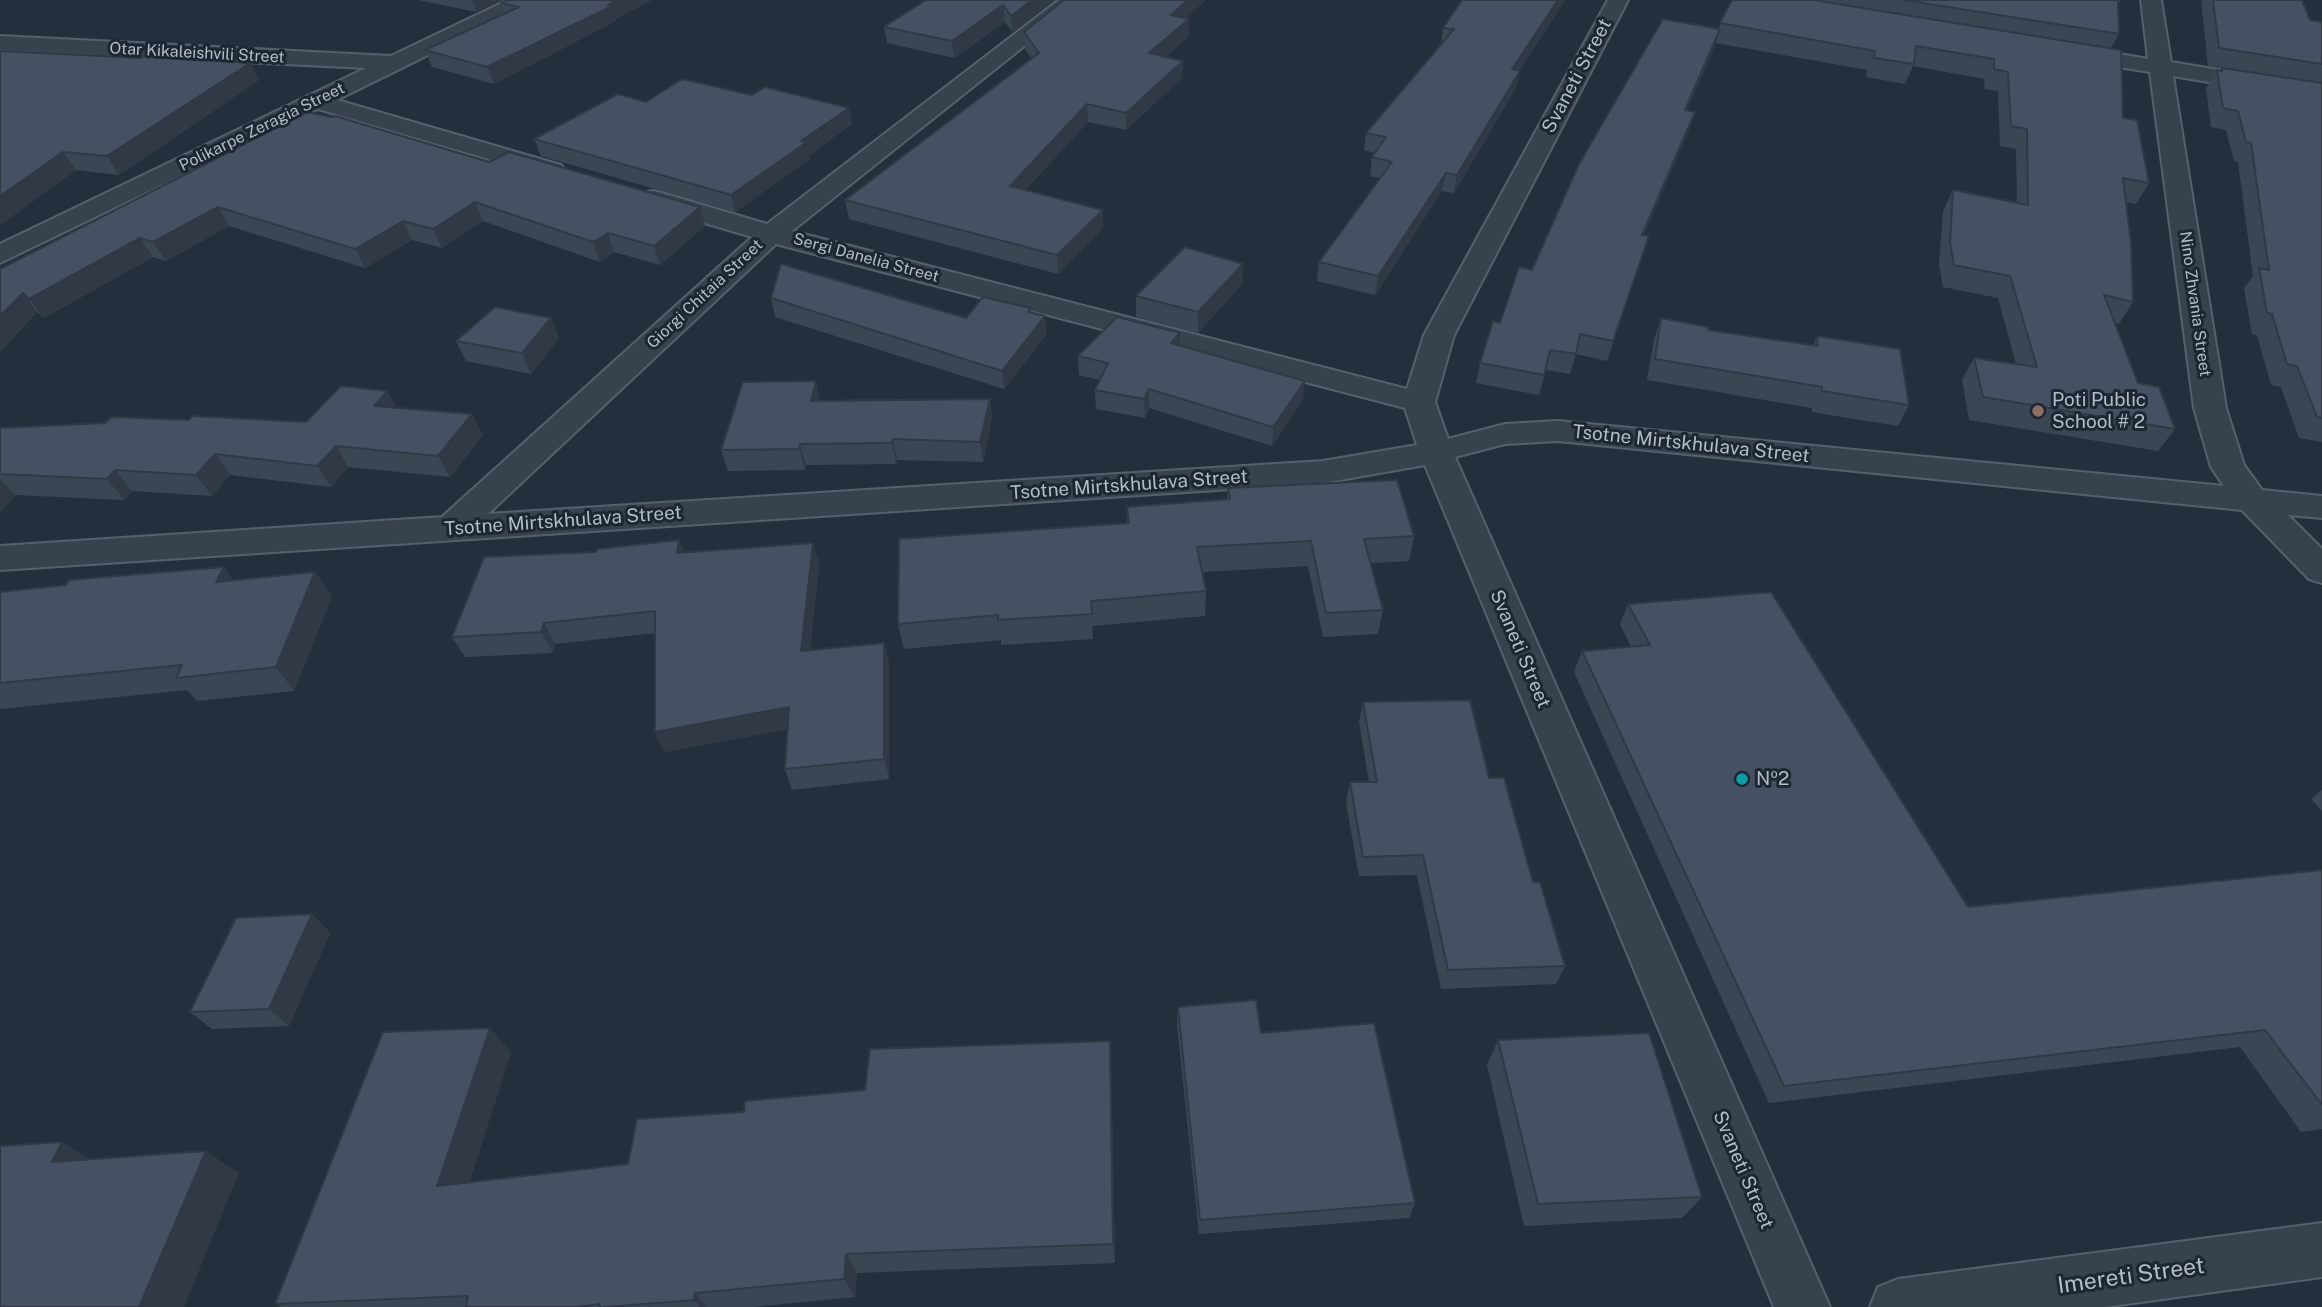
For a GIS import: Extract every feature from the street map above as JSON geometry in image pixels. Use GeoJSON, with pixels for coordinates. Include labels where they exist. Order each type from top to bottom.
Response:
{"type":"FeatureCollection","features":[{"type":"Feature","properties":{"kind":"street","name":"Polikarpe Zeragia Street"},"geometry":{"type":"LineString","coordinates":[[0,255],[524,0]]}},
{"type":"Feature","properties":{"kind":"street","name":"Giorgi Chitaia Street"},"geometry":{"type":"LineString","coordinates":[[452,528],[771,234],[1072,0]]}},
{"type":"Feature","properties":{"kind":"street","name":"Svaneti Street"},"geometry":{"type":"LineString","coordinates":[[1618,0],[1439,335],[1419,402],[1436,452],[1801,1307]]}},
{"type":"Feature","properties":{"kind":"street","name":"Nino Zhvania Street"},"geometry":{"type":"LineString","coordinates":[[2151,0],[2210,408],[2228,467],[2252,500],[2322,570]]}},
{"type":"Feature","properties":{"kind":"street","name":"Otar Kikaleishvili Street"},"geometry":{"type":"LineString","coordinates":[[0,43],[393,63]]}},
{"type":"Feature","properties":{"kind":"street"},"geometry":{"type":"LineString","coordinates":[[2053,50],[2322,94]]}},
{"type":"Feature","properties":{"kind":"street"},"geometry":{"type":"LineString","coordinates":[[316,101],[575,177]]}},
{"type":"Feature","properties":{"kind":"street","name":"Sergi Danelia Street"},"geometry":{"type":"LineString","coordinates":[[627,192],[771,234],[1419,402]]}},
{"type":"Feature","properties":{"kind":"street","name":"Tsotne Mirtskhulava Street"},"geometry":{"type":"LineString","coordinates":[[0,558],[1323,472],[1436,452],[1505,434],[1558,431],[2322,508]]}},
{"type":"Feature","properties":{"kind":"street","name":"Imereti Street"},"geometry":{"type":"LineString","coordinates":[[1898,1307],[2322,1250]]}},
{"type":"Feature","properties":{"kind":"building"},"geometry":{"type":"Polygon","coordinates":[[[508,0],[617,0],[608,5],[612,6],[487,67],[425,50],[519,7],[501,3],[508,0]]]}},
{"type":"Feature","properties":{"kind":"building"},"geometry":{"type":"Polygon","coordinates":[[[926,0],[1032,0],[1011,16],[1003,5],[952,41],[884,27],[926,0]]]}},
{"type":"Feature","properties":{"kind":"building"},"geometry":{"type":"Polygon","coordinates":[[[1064,0],[1188,0],[1171,15],[1189,19],[1149,53],[1183,61],[1126,113],[1087,104],[1010,186],[1103,210],[1057,255],[845,200],[1039,53],[1024,32],[1064,0]]]}},
{"type":"Feature","properties":{"kind":"building"},"geometry":{"type":"Polygon","coordinates":[[[1462,0],[1558,0],[1512,69],[1520,71],[1457,175],[1446,173],[1378,276],[1319,262],[1392,162],[1372,157],[1386,137],[1366,133],[1454,29],[1443,28],[1462,0]]]}},
{"type":"Feature","properties":{"kind":"building"},"geometry":{"type":"Polygon","coordinates":[[[1732,0],[1813,0],[2121,50],[2123,118],[2137,120],[2149,183],[2123,178],[2131,243],[2133,302],[2104,295],[2138,383],[2159,387],[2175,429],[1983,397],[1974,358],[2037,367],[2010,276],[1954,265],[1950,243],[1953,190],[2028,205],[2027,129],[2011,126],[2008,72],[1994,69],[1994,59],[1916,46],[1914,64],[1874,58],[1875,51],[1720,23],[1732,0]]]}},
{"type":"Feature","properties":{"kind":"building"},"geometry":{"type":"Polygon","coordinates":[[[1904,0],[2118,0],[2119,34],[1904,0]]]}},
{"type":"Feature","properties":{"kind":"building"},"geometry":{"type":"Polygon","coordinates":[[[2213,0],[2302,0],[2310,20],[2322,22],[2322,64],[2219,48],[2213,0]]]}},
{"type":"Feature","properties":{"kind":"building"},"geometry":{"type":"Polygon","coordinates":[[[1663,19],[1720,29],[1685,110],[1695,112],[1642,235],[1649,236],[1613,341],[1580,334],[1576,354],[1550,350],[1544,375],[1480,363],[1493,321],[1500,323],[1519,267],[1532,270],[1579,164],[1663,19]]]}},
{"type":"Feature","properties":{"kind":"building"},"geometry":{"type":"Polygon","coordinates":[[[0,51],[141,58],[147,54],[250,63],[107,156],[63,152],[0,196],[0,51]]]}},
{"type":"Feature","properties":{"kind":"building"},"geometry":{"type":"Polygon","coordinates":[[[2222,68],[2322,83],[2322,418],[2317,417],[2297,366],[2287,364],[2272,314],[2267,313],[2259,268],[2269,270],[2251,143],[2246,142],[2238,111],[2223,108],[2217,70],[2222,71],[2222,68]]]}},
{"type":"Feature","properties":{"kind":"building"},"geometry":{"type":"Polygon","coordinates":[[[682,79],[752,95],[765,87],[849,108],[801,141],[807,142],[731,195],[534,139],[618,94],[646,102],[682,79]]]}},
{"type":"Feature","properties":{"kind":"building"},"geometry":{"type":"Polygon","coordinates":[[[307,112],[335,116],[489,162],[509,152],[700,207],[654,246],[608,233],[593,242],[475,202],[433,229],[403,221],[355,249],[218,207],[153,242],[140,238],[29,299],[23,293],[0,316],[0,269],[307,112]]]}},
{"type":"Feature","properties":{"kind":"building"},"geometry":{"type":"Polygon","coordinates":[[[1185,247],[1243,264],[1198,312],[1136,296],[1185,247]]]}},
{"type":"Feature","properties":{"kind":"building"},"geometry":{"type":"Polygon","coordinates":[[[781,264],[966,318],[983,297],[1031,308],[1028,312],[1045,316],[1002,371],[771,298],[781,264]]]}},
{"type":"Feature","properties":{"kind":"building"},"geometry":{"type":"Polygon","coordinates":[[[495,307],[551,318],[522,353],[456,341],[495,307]]]}},
{"type":"Feature","properties":{"kind":"building"},"geometry":{"type":"Polygon","coordinates":[[[1117,317],[1180,333],[1171,343],[1305,381],[1273,427],[1149,389],[1144,399],[1095,390],[1108,363],[1078,356],[1117,317]]]}},
{"type":"Feature","properties":{"kind":"building"},"geometry":{"type":"Polygon","coordinates":[[[1661,318],[1709,327],[1708,330],[1818,346],[1817,336],[1900,349],[1909,405],[1822,391],[1822,387],[1655,359],[1661,318]]]}},
{"type":"Feature","properties":{"kind":"building"},"geometry":{"type":"Polygon","coordinates":[[[816,381],[811,401],[990,399],[980,442],[893,439],[892,443],[800,444],[799,449],[721,450],[743,382],[816,381]]]}},
{"type":"Feature","properties":{"kind":"building"},"geometry":{"type":"Polygon","coordinates":[[[341,386],[388,391],[374,406],[472,414],[438,456],[336,446],[317,466],[215,454],[196,475],[115,470],[107,479],[0,474],[0,428],[105,423],[112,417],[189,420],[192,416],[306,422],[341,386]]]}},
{"type":"Feature","properties":{"kind":"building"},"geometry":{"type":"Polygon","coordinates":[[[1397,480],[1414,536],[1364,539],[1383,610],[1326,613],[1311,541],[1197,547],[1206,591],[1091,601],[1092,614],[998,620],[998,615],[898,624],[899,539],[1129,523],[1127,507],[1230,499],[1228,488],[1397,480]]]}},
{"type":"Feature","properties":{"kind":"building"},"geometry":{"type":"Polygon","coordinates":[[[679,540],[677,553],[813,543],[801,651],[884,643],[884,759],[785,769],[789,707],[655,732],[655,611],[544,623],[541,632],[452,637],[484,557],[596,552],[597,549],[679,540]]]}},
{"type":"Feature","properties":{"kind":"building"},"geometry":{"type":"Polygon","coordinates":[[[224,567],[216,582],[315,572],[276,667],[176,678],[182,665],[0,683],[0,592],[66,585],[69,580],[224,567]]]}},
{"type":"Feature","properties":{"kind":"building","name":"№2"},"geometry":{"type":"Polygon","coordinates":[[[1771,592],[1968,907],[2322,870],[2322,1105],[2265,1030],[1784,1086],[1582,651],[1650,645],[1628,604],[1771,592]]]}},
{"type":"Feature","properties":{"kind":"building"},"geometry":{"type":"Polygon","coordinates":[[[1470,700],[1489,778],[1504,778],[1533,882],[1540,882],[1565,966],[1448,970],[1423,855],[1363,857],[1350,782],[1377,782],[1363,702],[1470,700]]]}},
{"type":"Feature","properties":{"kind":"building"},"geometry":{"type":"Polygon","coordinates":[[[312,914],[269,1009],[190,1012],[236,918],[312,914]]]}},
{"type":"Feature","properties":{"kind":"building"},"geometry":{"type":"Polygon","coordinates":[[[1256,1000],[1261,1033],[1374,1023],[1415,1203],[1200,1220],[1178,1007],[1256,1000]]]}},
{"type":"Feature","properties":{"kind":"building"},"geometry":{"type":"Polygon","coordinates":[[[490,1028],[437,1186],[628,1164],[637,1119],[744,1112],[745,1101],[865,1090],[870,1049],[1110,1041],[1113,1244],[846,1254],[844,1279],[695,1293],[694,1300],[607,1307],[599,1307],[600,1304],[578,1307],[466,1307],[468,1296],[275,1304],[383,1032],[490,1028]]]}},
{"type":"Feature","properties":{"kind":"building"},"geometry":{"type":"Polygon","coordinates":[[[1649,1033],[1702,1197],[1538,1204],[1498,1040],[1649,1033]]]}},
{"type":"Feature","properties":{"kind":"building"},"geometry":{"type":"Polygon","coordinates":[[[62,1142],[52,1162],[206,1151],[139,1307],[0,1307],[0,1146],[62,1142]]]}},
{"type":"Feature","properties":{"kind":"place","name":"Poti Public School # 2"},"geometry":{"type":"Point","coordinates":[2038,411]}},
{"type":"Feature","properties":{"kind":"place","name":"№2"},"geometry":{"type":"Point","coordinates":[1742,779]}}]}
